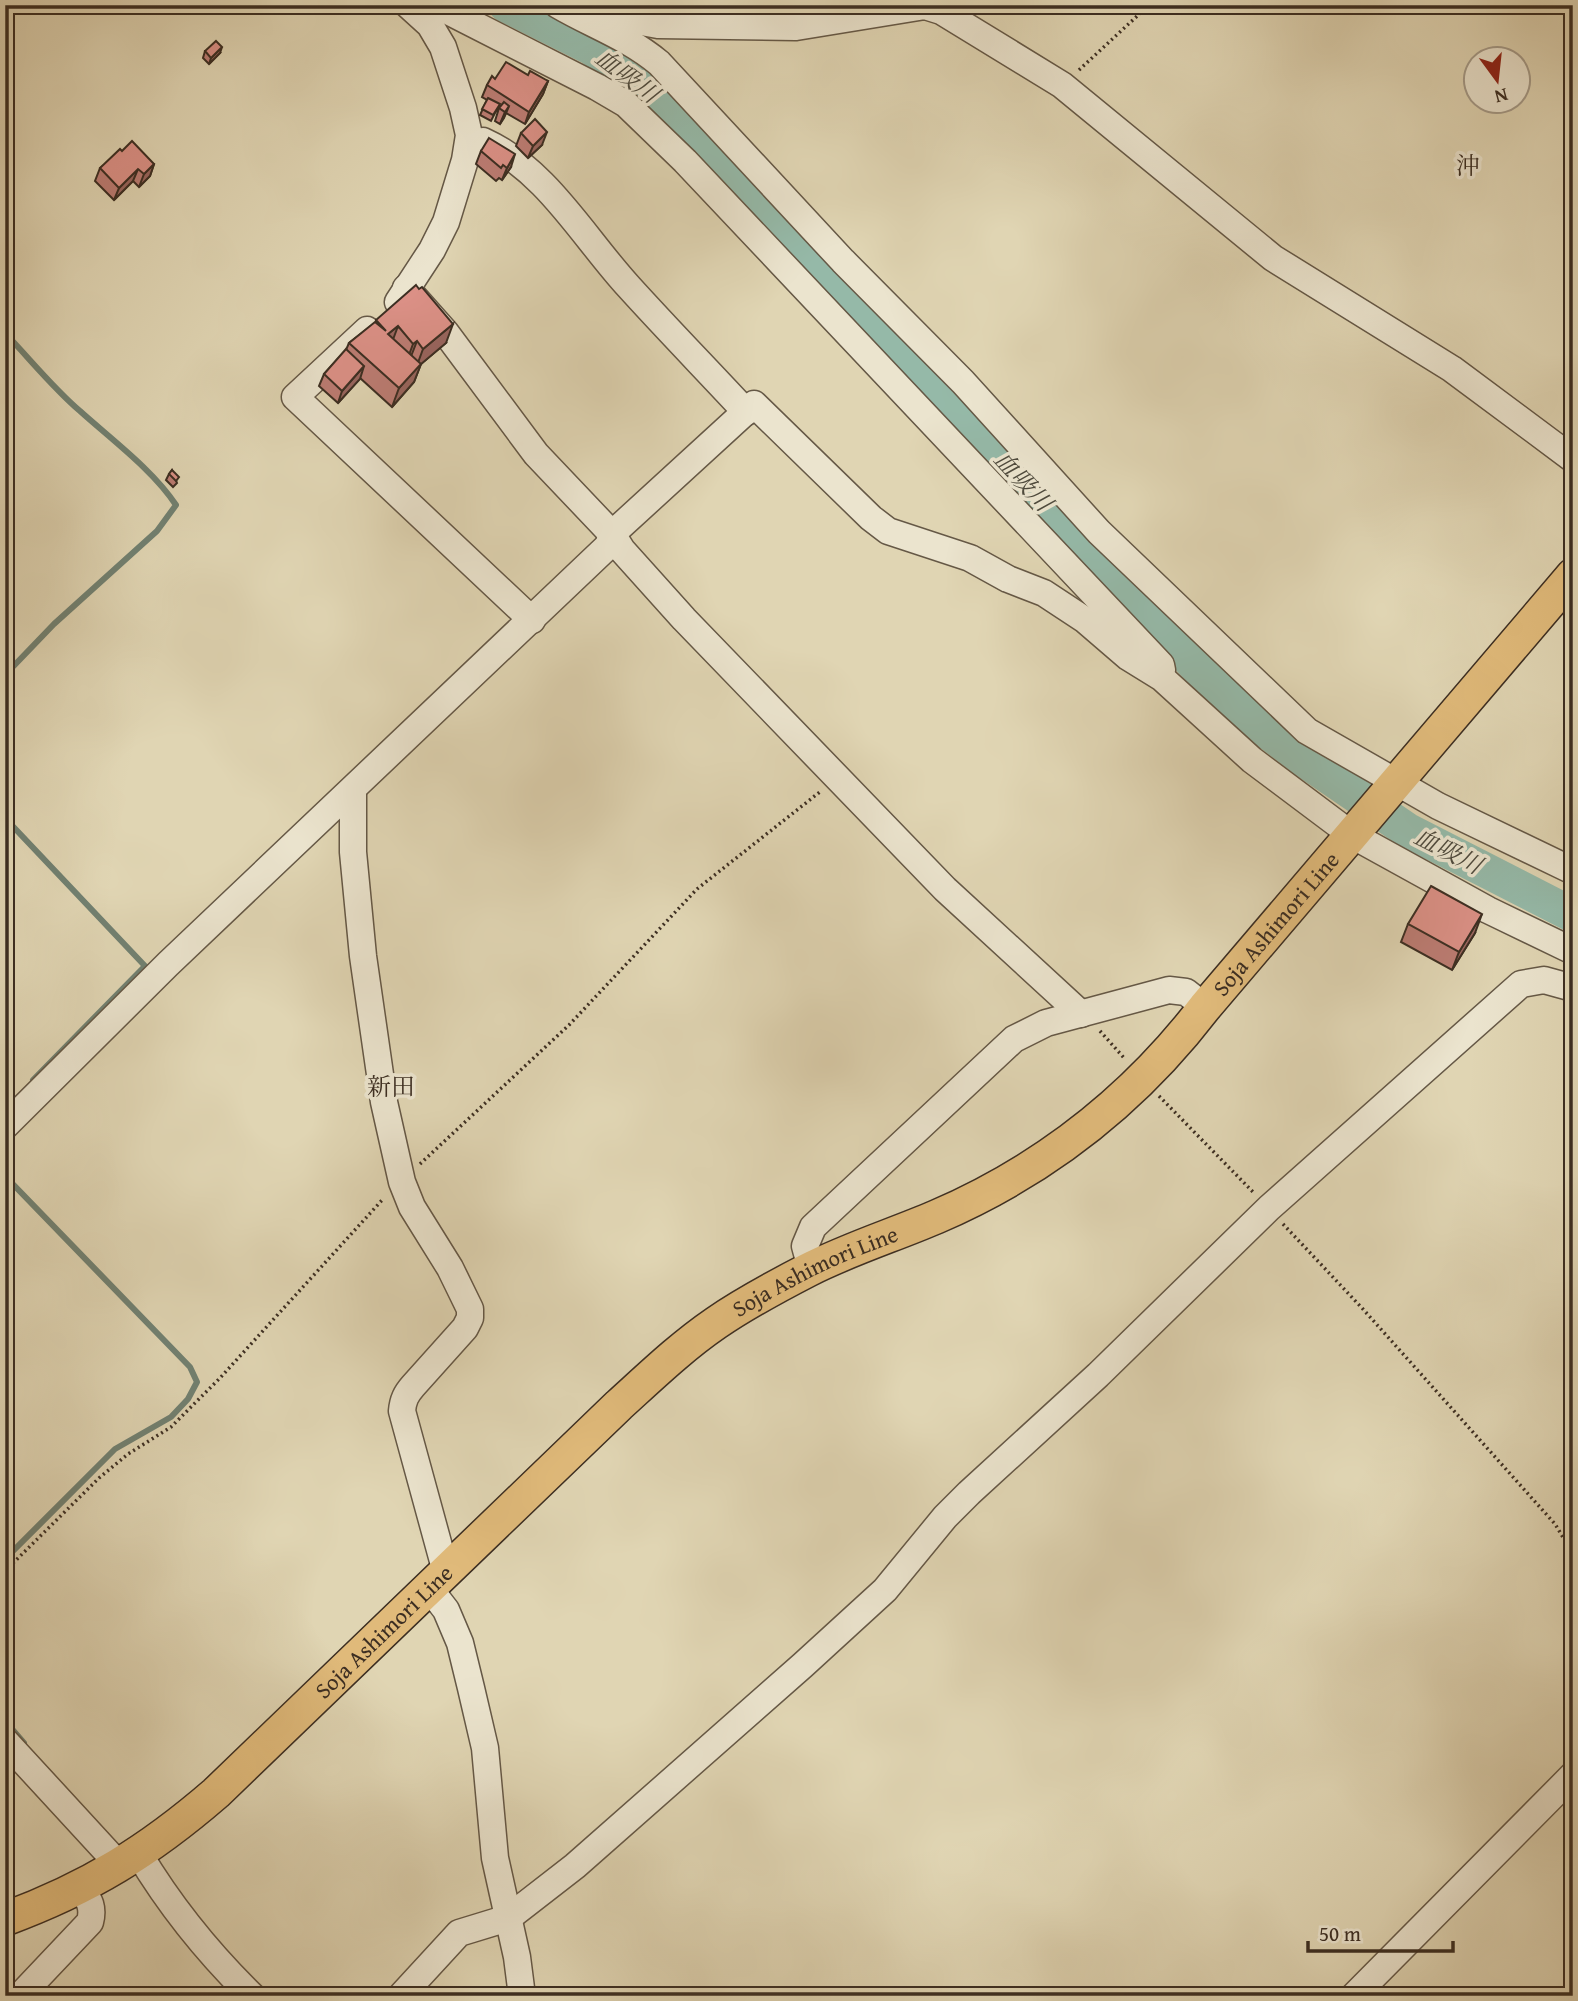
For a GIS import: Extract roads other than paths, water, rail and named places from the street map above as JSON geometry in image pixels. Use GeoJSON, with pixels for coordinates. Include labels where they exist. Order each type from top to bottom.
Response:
{"type":"FeatureCollection","features":[{"type":"Feature","properties":{"kind":"main road","name":"Soja Ashimori Line"},"geometry":{"type":"LineString","coordinates":[[5,1919],[81,1887],[129,1860],[177,1827],[216,1793],[619,1405],[669,1359],[719,1321],[811,1268],[938,1216],[995,1189],[1051,1157],[1109,1111],[1174,1047],[1205,1007],[1573,575]]}},
{"type":"Feature","properties":{"kind":"street"},"geometry":{"type":"LineString","coordinates":[[408,5],[430,25],[443,47],[469,135],[465,160],[446,222],[432,250],[397,303],[295,397],[532,620]]}},
{"type":"Feature","properties":{"kind":"street"},"geometry":{"type":"LineString","coordinates":[[436,5],[626,104],[685,161],[1161,665],[1162,678]]}},
{"type":"Feature","properties":{"kind":"street"},"geometry":{"type":"LineString","coordinates":[[558,5],[641,48],[659,63],[843,261],[963,382],[1099,532],[1307,731],[1393,786],[1573,871]]}},
{"type":"Feature","properties":{"kind":"street"},"geometry":{"type":"LineString","coordinates":[[580,5],[625,19],[658,25],[786,27],[925,6],[941,11],[1062,85],[1273,258],[1452,369],[1573,459]]}},
{"type":"Feature","properties":{"kind":"street"},"geometry":{"type":"LineString","coordinates":[[469,135],[505,151],[534,174],[627,285],[746,412]]}},
{"type":"Feature","properties":{"kind":"street"},"geometry":{"type":"LineString","coordinates":[[406,288],[446,333],[536,454],[612,534],[622,550],[684,619],[945,889],[1083,1014]]}},
{"type":"Feature","properties":{"kind":"street"},"geometry":{"type":"LineString","coordinates":[[5,1126],[158,974],[608,546],[612,534],[754,404],[871,518],[888,531],[970,558],[1008,579],[1044,593],[1085,621],[1128,657],[1162,678],[1252,760],[1356,830],[1488,910],[1573,951]]}},
{"type":"Feature","properties":{"kind":"street"},"geometry":{"type":"LineString","coordinates":[[352,791],[353,852],[363,956],[384,1102],[402,1182],[412,1207],[471,1309],[465,1328],[413,1385],[405,1395],[402,1405],[438,1580],[460,1643],[485,1748],[495,1858],[517,1957],[522,1996]]}},
{"type":"Feature","properties":{"kind":"street"},"geometry":{"type":"LineString","coordinates":[[401,1996],[459,1933],[508,1918],[575,1866],[885,1590],[945,1517],[969,1493],[1098,1375],[1269,1208],[1521,984],[1544,980],[1573,988]]}},
{"type":"Feature","properties":{"kind":"street"},"geometry":{"type":"LineString","coordinates":[[811,1268],[806,1246],[813,1227],[1014,1039],[1046,1023],[1169,990],[1185,992],[1205,1007]]}},
{"type":"Feature","properties":{"kind":"street"},"geometry":{"type":"LineString","coordinates":[[5,1741],[158,1886],[232,1976],[252,1996]]}},
{"type":"Feature","properties":{"kind":"street"},"geometry":{"type":"LineString","coordinates":[[1354,1996],[1573,1775]]}},
{"type":"Feature","properties":{"kind":"street"},"geometry":{"type":"LineString","coordinates":[[20,1996],[90,1922],[93,1911],[81,1887]]}},
{"type":"Feature","properties":{"kind":"waterway","name":"血吸川"},"geometry":{"type":"LineString","coordinates":[[506,5],[590,47],[644,85],[679,115],[1097,564],[1238,709],[1306,761],[1407,830],[1573,915]]}},
{"type":"Feature","properties":{"kind":"waterway"},"geometry":{"type":"LineString","coordinates":[[5,333],[70,402],[144,467],[176,505],[157,531],[54,624],[5,675]]}},
{"type":"Feature","properties":{"kind":"waterway"},"geometry":{"type":"LineString","coordinates":[[5,818],[145,966],[33,1080]]}},
{"type":"Feature","properties":{"kind":"waterway"},"geometry":{"type":"LineString","coordinates":[[5,1176],[190,1367],[197,1382],[188,1399],[171,1417],[115,1449],[5,1559]]}},
{"type":"Feature","properties":{"kind":"waterway"},"geometry":{"type":"LineString","coordinates":[[5,1721],[24,1743]]}},
{"type":"Feature","properties":{"kind":"district","name":"沖"},"geometry":{"type":"Point","coordinates":[1468,166]}},
{"type":"Feature","properties":{"kind":"district","name":"新田"},"geometry":{"type":"Point","coordinates":[391,1087]}}]}
